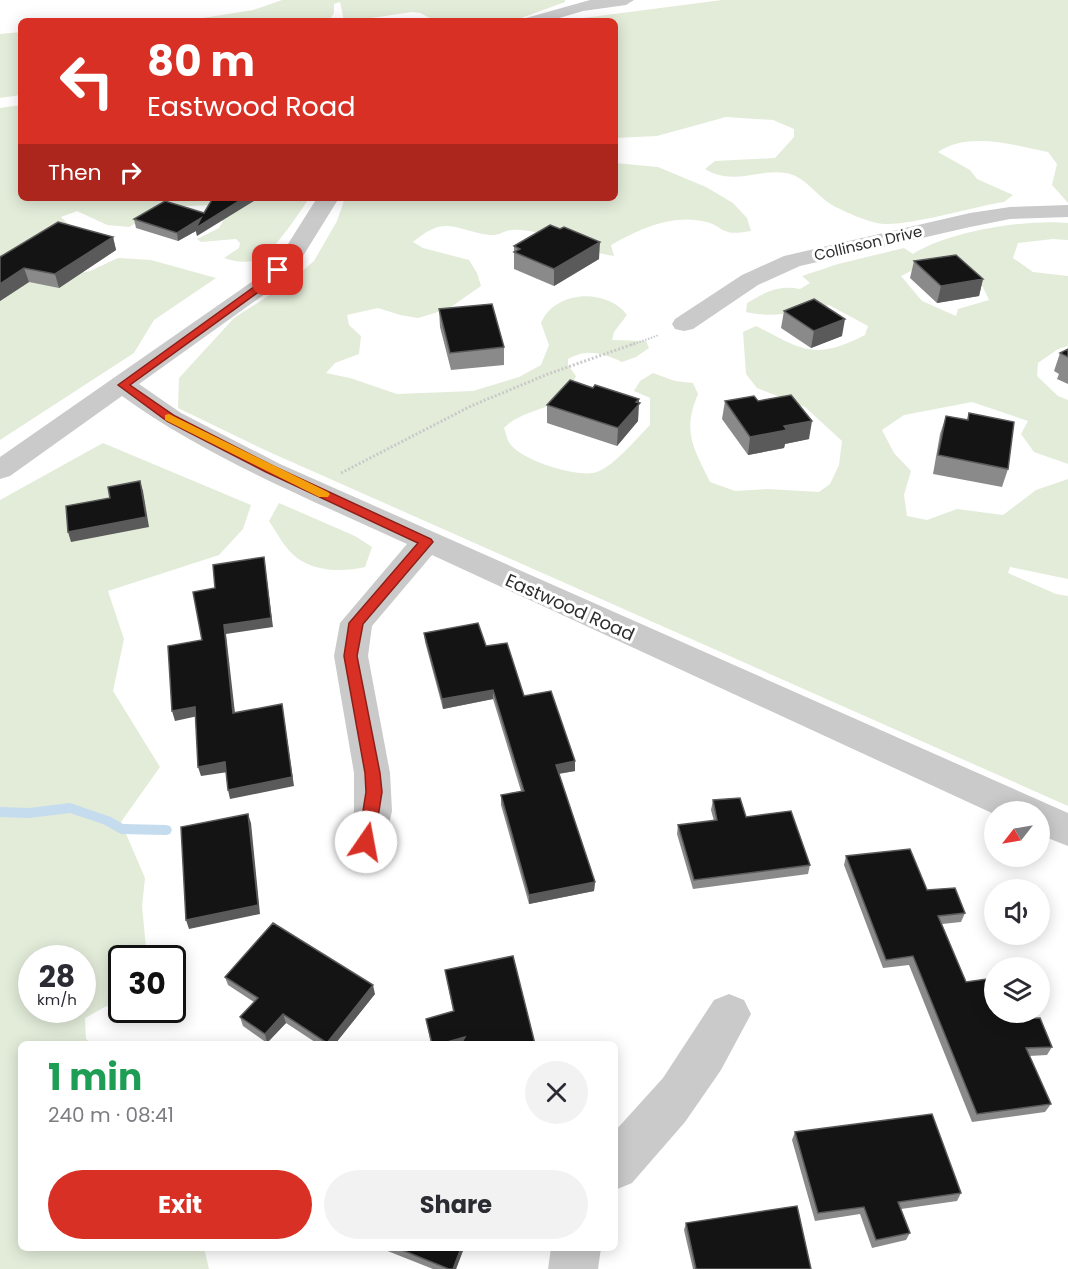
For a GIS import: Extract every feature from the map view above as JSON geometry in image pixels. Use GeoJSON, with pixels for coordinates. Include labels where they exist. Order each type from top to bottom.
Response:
{"type":"FeatureCollection","features":[{"type":"Feature","properties":{"kind":"street"},"geometry":{"type":"LineString","coordinates":[[542,18],[579,7],[626,0]]}},
{"type":"Feature","properties":{"kind":"street"},"geometry":{"type":"LineString","coordinates":[[0,470],[261,286],[290,259],[326,201]]}},
{"type":"Feature","properties":{"kind":"street","name":"Collinson Drive"},"geometry":{"type":"LineString","coordinates":[[684,324],[750,280],[792,261],[969,220],[1010,213],[1068,211]]}},
{"type":"Feature","properties":{"kind":"street","name":"Eastwood Road"},"geometry":{"type":"LineString","coordinates":[[123,385],[171,419],[311,488],[1002,801]]}},
{"type":"Feature","properties":{"kind":"street"},"geometry":{"type":"LineString","coordinates":[[366,842],[374,792],[351,656],[356,623],[426,542]]}},
{"type":"Feature","properties":{"kind":"street"},"geometry":{"type":"LineString","coordinates":[[1050,823],[1068,831]]}},
{"type":"Feature","properties":{"kind":"street"},"geometry":{"type":"LineString","coordinates":[[618,1163],[678,1093],[709,1051],[729,1014]]}},
{"type":"Feature","properties":{"kind":"street"},"geometry":{"type":"LineString","coordinates":[[573,1269],[576,1251]]}},
{"type":"Feature","properties":{"kind":"path"},"geometry":{"type":"LineString","coordinates":[[311,488],[471,406],[548,374],[684,324]]}},
{"type":"Feature","properties":{"kind":"green space"},"geometry":{"type":"Polygon","coordinates":[[[282,0],[565,0],[565,2],[521,18],[430,18],[412,12],[371,18],[343,18],[340,2],[334,4],[334,13],[331,18],[203,18],[253,10],[282,0]]]}},
{"type":"Feature","properties":{"kind":"green space"},"geometry":{"type":"Polygon","coordinates":[[[722,0],[1068,0],[1068,203],[1052,185],[1057,164],[1048,152],[1006,143],[963,142],[938,152],[970,170],[977,179],[1013,195],[1004,202],[920,220],[888,224],[867,220],[838,208],[794,175],[775,172],[735,177],[715,174],[705,169],[715,161],[775,158],[794,137],[794,129],[773,120],[726,117],[657,136],[618,138],[618,18],[583,18],[722,0]]]}},
{"type":"Feature","properties":{"kind":"green space"},"geometry":{"type":"Polygon","coordinates":[[[18,32],[18,95],[0,98],[0,34],[18,32]]]}},
{"type":"Feature","properties":{"kind":"green space"},"geometry":{"type":"Polygon","coordinates":[[[18,105],[18,201],[307,201],[272,248],[261,258],[247,262],[224,258],[239,248],[240,243],[236,239],[201,242],[197,239],[219,228],[223,221],[217,215],[214,205],[164,207],[129,227],[107,225],[77,211],[61,217],[70,226],[74,274],[90,271],[118,258],[151,260],[216,278],[154,320],[134,353],[0,440],[0,108],[18,105]]]}},
{"type":"Feature","properties":{"kind":"green space"},"geometry":{"type":"Polygon","coordinates":[[[618,163],[658,167],[706,187],[733,203],[747,218],[751,231],[730,233],[710,223],[694,220],[669,221],[645,228],[611,245],[614,256],[593,252],[529,231],[512,230],[493,235],[450,226],[434,228],[413,242],[423,248],[469,260],[477,273],[481,286],[448,309],[418,318],[378,308],[347,315],[349,325],[361,336],[359,354],[335,363],[326,373],[350,378],[397,394],[473,391],[519,377],[541,365],[549,345],[541,323],[548,312],[569,299],[582,296],[595,297],[618,306],[627,315],[614,332],[612,340],[646,341],[649,348],[636,357],[622,362],[595,353],[582,354],[568,359],[568,365],[576,376],[566,395],[557,402],[525,414],[504,428],[510,443],[517,451],[537,462],[562,470],[584,473],[600,471],[615,460],[650,425],[650,398],[634,391],[640,381],[653,373],[675,381],[693,383],[698,394],[693,407],[690,429],[695,449],[710,482],[735,491],[768,489],[819,492],[830,484],[839,465],[842,441],[805,407],[757,388],[746,374],[743,332],[756,326],[798,346],[820,350],[848,343],[865,335],[868,326],[829,305],[768,315],[746,312],[747,303],[772,290],[800,289],[810,283],[802,276],[838,264],[904,248],[913,254],[946,239],[988,228],[1031,223],[1068,223],[1068,240],[1053,239],[1018,243],[1013,258],[1033,272],[1068,276],[1068,346],[1058,349],[1038,363],[1037,376],[1058,396],[1068,400],[1068,464],[1034,452],[1021,434],[1028,421],[972,402],[904,415],[882,430],[894,453],[911,471],[904,495],[907,516],[927,520],[957,509],[1003,515],[1036,490],[1068,479],[1068,579],[1010,567],[1008,573],[1056,594],[1068,596],[1068,806],[267,451],[178,408],[179,378],[234,318],[290,282],[314,261],[337,221],[344,201],[618,201],[618,163]],[[932,260],[901,276],[922,301],[956,316],[958,309],[989,300],[981,283],[932,260]]]}},
{"type":"Feature","properties":{"kind":"green space"},"geometry":{"type":"Polygon","coordinates":[[[103,443],[251,505],[243,529],[219,555],[108,591],[124,639],[113,691],[160,767],[121,822],[145,878],[142,906],[146,945],[108,945],[108,1005],[96,1012],[96,945],[18,945],[18,1023],[85,1023],[86,1039],[88,1041],[18,1041],[18,1251],[205,1251],[209,1269],[0,1269],[0,500],[103,443]]]}},
{"type":"Feature","properties":{"kind":"green space"},"geometry":{"type":"Polygon","coordinates":[[[279,503],[355,536],[372,547],[365,567],[330,570],[313,566],[297,558],[285,546],[269,521],[279,503]]]}},
{"type":"Feature","properties":{"kind":"building"},"geometry":{"type":"Polygon","coordinates":[[[165,201],[204,213],[211,201],[239,201],[196,228],[201,218],[177,233],[134,219],[165,201]]]}},
{"type":"Feature","properties":{"kind":"building"},"geometry":{"type":"Polygon","coordinates":[[[58,222],[113,237],[55,274],[24,268],[0,284],[0,257],[58,222]]]}},
{"type":"Feature","properties":{"kind":"building"},"geometry":{"type":"Polygon","coordinates":[[[550,225],[560,229],[564,227],[600,242],[554,269],[514,252],[520,249],[514,246],[550,225]]]}},
{"type":"Feature","properties":{"kind":"building"},"geometry":{"type":"Polygon","coordinates":[[[956,255],[983,279],[941,286],[914,261],[956,255]]]}},
{"type":"Feature","properties":{"kind":"building"},"geometry":{"type":"Polygon","coordinates":[[[814,299],[845,319],[814,331],[784,311],[814,299]]]}},
{"type":"Feature","properties":{"kind":"building"},"geometry":{"type":"Polygon","coordinates":[[[492,304],[504,347],[450,353],[439,309],[492,304]]]}},
{"type":"Feature","properties":{"kind":"building"},"geometry":{"type":"Polygon","coordinates":[[[1068,349],[1068,357],[1060,353],[1068,349]]]}},
{"type":"Feature","properties":{"kind":"building"},"geometry":{"type":"Polygon","coordinates":[[[570,380],[593,388],[595,385],[639,399],[636,402],[640,403],[618,428],[547,405],[570,380]]]}},
{"type":"Feature","properties":{"kind":"building"},"geometry":{"type":"Polygon","coordinates":[[[791,395],[812,421],[784,426],[787,430],[750,437],[725,401],[754,396],[758,401],[791,395]]]}},
{"type":"Feature","properties":{"kind":"building"},"geometry":{"type":"Polygon","coordinates":[[[969,413],[1014,422],[1008,469],[938,455],[946,416],[968,420],[969,413]]]}},
{"type":"Feature","properties":{"kind":"building"},"geometry":{"type":"Polygon","coordinates":[[[140,481],[146,517],[68,532],[66,506],[110,498],[108,487],[140,481]]]}},
{"type":"Feature","properties":{"kind":"building"},"geometry":{"type":"Polygon","coordinates":[[[264,557],[271,618],[224,625],[233,713],[282,704],[292,777],[228,790],[225,762],[198,767],[195,707],[172,711],[168,646],[202,640],[193,592],[215,588],[213,565],[264,557]]]}},
{"type":"Feature","properties":{"kind":"building"},"geometry":{"type":"Polygon","coordinates":[[[478,623],[486,646],[507,643],[524,696],[551,691],[575,761],[556,765],[595,882],[529,895],[501,795],[524,791],[493,690],[442,699],[424,633],[478,623]]]}},
{"type":"Feature","properties":{"kind":"building"},"geometry":{"type":"Polygon","coordinates":[[[740,798],[746,817],[791,811],[810,865],[694,880],[678,825],[717,820],[713,800],[740,798]]]}},
{"type":"Feature","properties":{"kind":"building"},"geometry":{"type":"Polygon","coordinates":[[[248,814],[258,905],[186,920],[181,827],[248,814]]]}},
{"type":"Feature","properties":{"kind":"building"},"geometry":{"type":"Polygon","coordinates":[[[910,849],[927,890],[955,888],[965,913],[938,916],[966,982],[984,979],[984,1023],[1042,1023],[1052,1047],[1026,1048],[1051,1104],[977,1114],[913,956],[886,960],[846,856],[910,849]]]}},
{"type":"Feature","properties":{"kind":"building"},"geometry":{"type":"Polygon","coordinates":[[[273,923],[373,985],[329,1041],[324,1041],[283,1014],[265,1034],[240,1017],[258,998],[225,977],[273,923]]]}},
{"type":"Feature","properties":{"kind":"building"},"geometry":{"type":"Polygon","coordinates":[[[513,956],[534,1041],[463,1041],[465,1037],[451,1041],[431,1041],[426,1019],[454,1011],[445,970],[513,956]]]}},
{"type":"Feature","properties":{"kind":"building"},"geometry":{"type":"Polygon","coordinates":[[[932,1114],[961,1193],[898,1202],[910,1233],[876,1240],[864,1207],[818,1213],[795,1132],[932,1114]]]}},
{"type":"Feature","properties":{"kind":"building"},"geometry":{"type":"Polygon","coordinates":[[[797,1206],[811,1269],[696,1269],[686,1223],[797,1206]]]}},
{"type":"Feature","properties":{"kind":"building"},"geometry":{"type":"Polygon","coordinates":[[[404,1251],[460,1251],[453,1269],[404,1251]]]}},
{"type":"Feature","properties":{"kind":"waterway"},"geometry":{"type":"LineString","coordinates":[[0,812],[29,813],[70,808],[107,820],[121,829],[166,830]]}},
{"type":"Feature","properties":{"kind":"slow traffic"},"geometry":{"type":"LineString","coordinates":[[169,417],[270,470],[324,494]]}},
{"type":"Feature","properties":{"kind":"route"},"geometry":{"type":"LineString","coordinates":[[278,270],[261,286],[123,385],[171,419],[270,470],[426,542],[356,623],[351,656],[374,792],[373,811],[366,842]]}}]}
